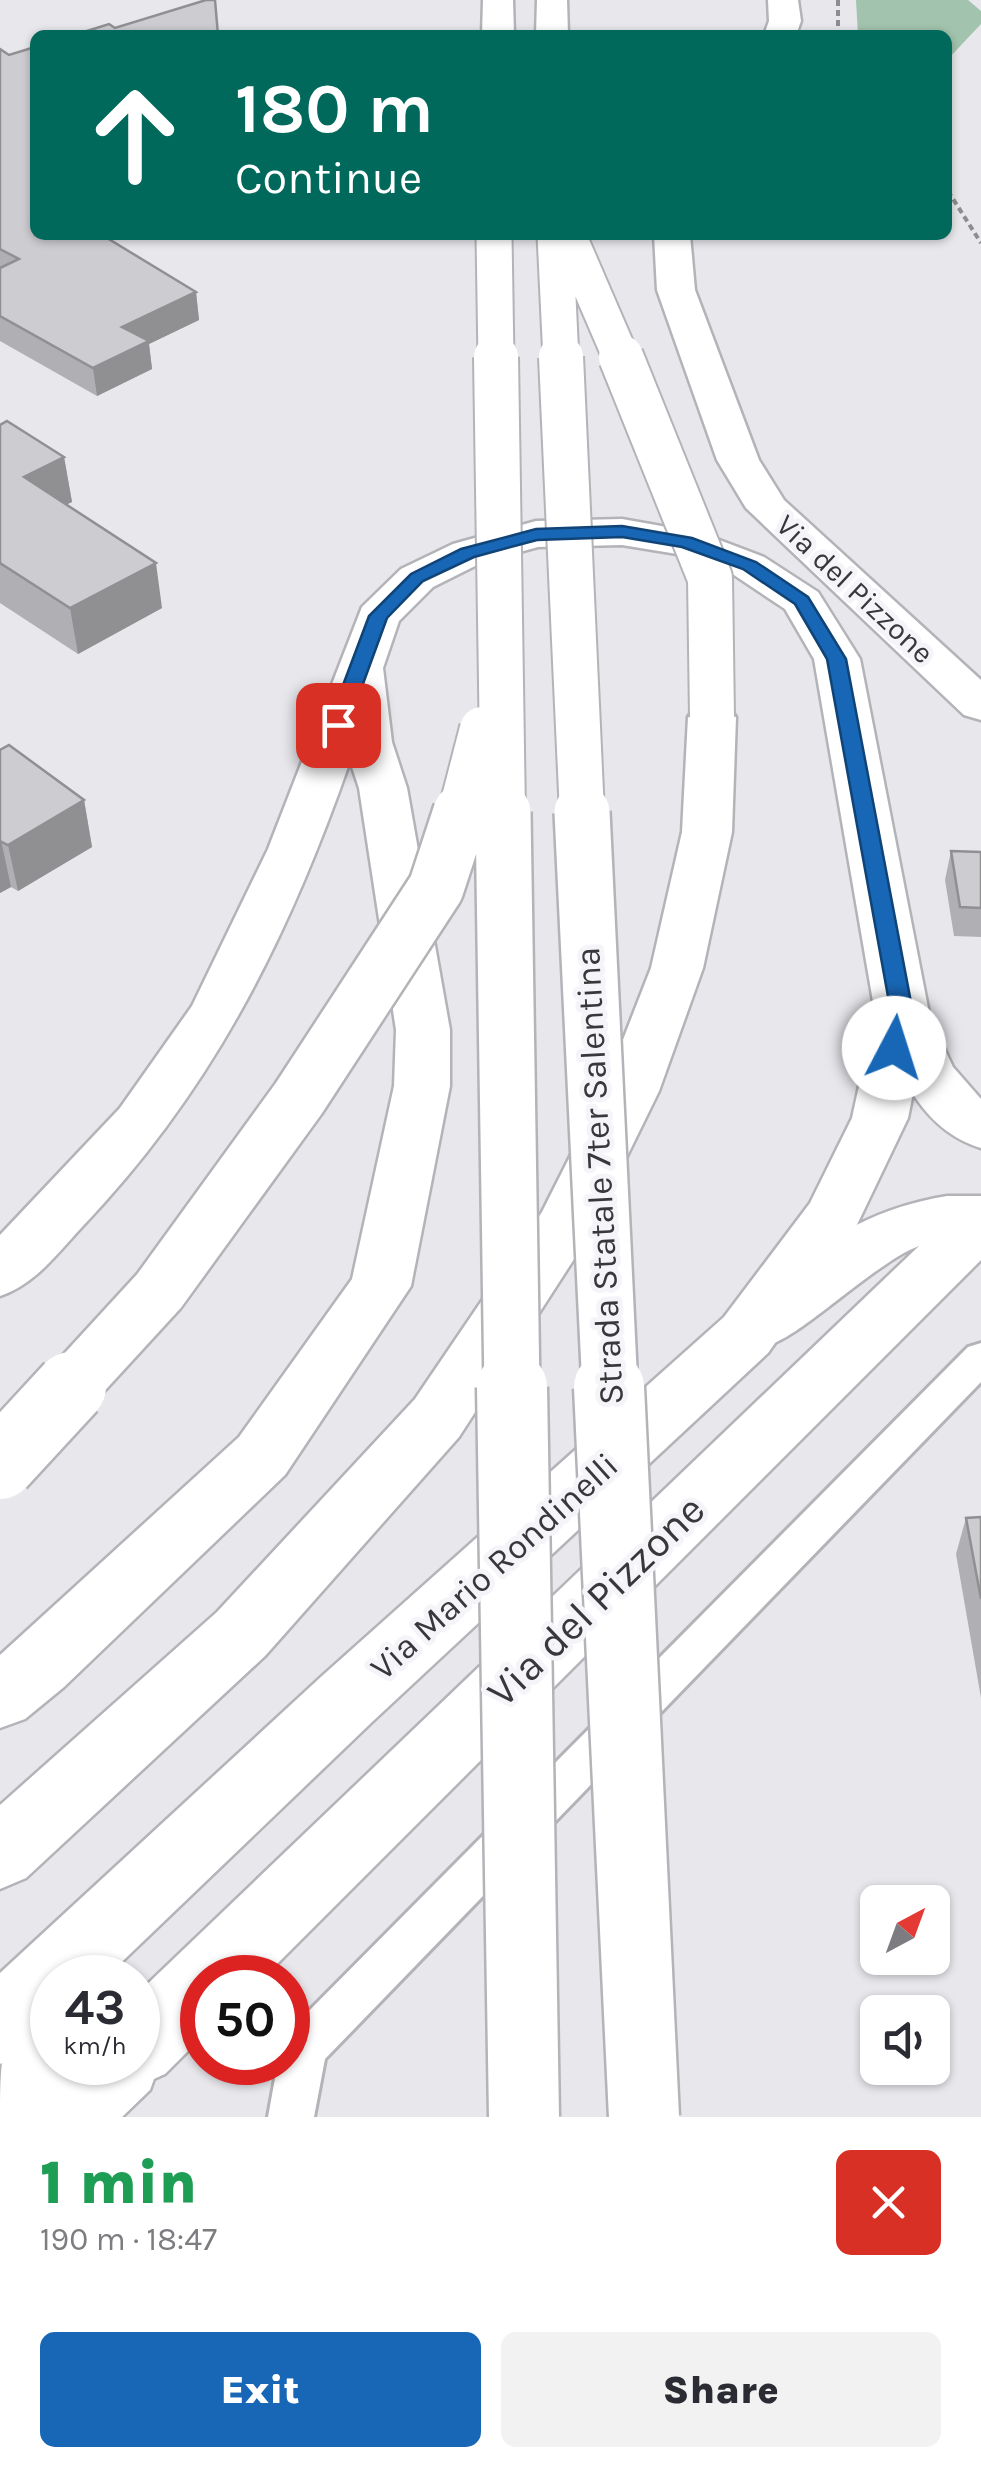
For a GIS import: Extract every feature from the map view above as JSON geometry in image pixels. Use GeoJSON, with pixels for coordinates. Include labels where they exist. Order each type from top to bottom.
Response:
{"type":"FeatureCollection","features":[{"type":"Feature","properties":{"kind":"main road"},"geometry":{"type":"LineString","coordinates":[[498,0],[498,30]]}},
{"type":"Feature","properties":{"kind":"main road"},"geometry":{"type":"LineString","coordinates":[[552,0],[552,30]]}},
{"type":"Feature","properties":{"kind":"main road"},"geometry":{"type":"LineString","coordinates":[[782,0],[786,21],[782,30]]}},
{"type":"Feature","properties":{"kind":"main road"},"geometry":{"type":"LineString","coordinates":[[494,240],[524,2117]]}},
{"type":"Feature","properties":{"kind":"main road","name":"Strada Statale 7ter Salentina"},"geometry":{"type":"LineString","coordinates":[[554,240],[644,2117]]}},
{"type":"Feature","properties":{"kind":"main road"},"geometry":{"type":"LineString","coordinates":[[0,1853],[240,1634],[424,1432],[564,1226],[631,1091],[677,968],[707,832],[712,717],[710,578],[662,454],[570,240]]}},
{"type":"Feature","properties":{"kind":"main road","name":"Via del Pizzone"},"geometry":{"type":"LineString","coordinates":[[672,240],[676,290],[738,460],[767,508],[981,704]]}},
{"type":"Feature","properties":{"kind":"main road","name":"Via Mario Rondinelli"},"geometry":{"type":"LineString","coordinates":[[0,1272],[68,1207],[181,1068],[251,946],[378,616],[417,578],[468,553],[536,534],[622,532],[686,542],[749,566],[802,601],[837,659],[902,1013],[880,1118],[832,1217],[746,1335],[0,2025]]}},
{"type":"Feature","properties":{"kind":"main road"},"geometry":{"type":"LineString","coordinates":[[0,1696],[40,1665],[262,1456],[381,1286],[422,1086],[423,1030],[384,788],[368,742],[362,660]]}},
{"type":"Feature","properties":{"kind":"main road"},"geometry":{"type":"LineString","coordinates":[[0,1464],[159,1290],[299,1098],[436,888],[470,784],[486,708],[500,686]]}},
{"type":"Feature","properties":{"kind":"main road"},"geometry":{"type":"LineString","coordinates":[[902,1013],[935,1091],[961,1117],[981,1128]]}},
{"type":"Feature","properties":{"kind":"main road"},"geometry":{"type":"LineString","coordinates":[[746,1335],[852,1253],[903,1225],[947,1216],[981,1221]]}},
{"type":"Feature","properties":{"kind":"main road","name":"Via del Pizzone"},"geometry":{"type":"LineString","coordinates":[[232,1955],[981,1221]]}},
{"type":"Feature","properties":{"kind":"main road","name":"Via Mario Rondinelli"},"geometry":{"type":"LineString","coordinates":[[96,1955],[124,1908]]}},
{"type":"Feature","properties":{"kind":"main road"},"geometry":{"type":"LineString","coordinates":[[160,2025],[180,2006]]}},
{"type":"Feature","properties":{"kind":"main road"},"geometry":{"type":"LineString","coordinates":[[0,2112],[30,2061]]}},
{"type":"Feature","properties":{"kind":"main road"},"geometry":{"type":"LineString","coordinates":[[66,2117],[99,2085]]}},
{"type":"Feature","properties":{"kind":"lane"},"geometry":{"type":"LineString","coordinates":[[291,2117],[304,2048],[981,1358]]}},
{"type":"Feature","properties":{"kind":"path"},"geometry":{"type":"LineString","coordinates":[[838,0],[838,30]]}},
{"type":"Feature","properties":{"kind":"path"},"geometry":{"type":"LineString","coordinates":[[952,197],[981,243]]}},
{"type":"Feature","properties":{"kind":"green space"},"geometry":{"type":"Polygon","coordinates":[[[856,0],[968,0],[981,11],[981,24],[952,55],[952,30],[858,30],[856,0]]]}},
{"type":"Feature","properties":{"kind":"building"},"geometry":{"type":"Polygon","coordinates":[[[215,0],[218,30],[90,30],[109,24],[115,28],[215,0]]]}},
{"type":"Feature","properties":{"kind":"building"},"geometry":{"type":"Polygon","coordinates":[[[0,49],[9,55],[30,49],[30,240],[110,240],[196,292],[122,327],[149,341],[93,368],[0,316],[0,268],[19,259],[0,249],[0,49]]]}},
{"type":"Feature","properties":{"kind":"building"},"geometry":{"type":"Polygon","coordinates":[[[7,421],[64,457],[24,477],[156,563],[70,608],[0,563],[0,425],[7,421]]]}},
{"type":"Feature","properties":{"kind":"building"},"geometry":{"type":"Polygon","coordinates":[[[9,745],[84,800],[8,845],[0,841],[0,750],[9,745]]]}},
{"type":"Feature","properties":{"kind":"building"},"geometry":{"type":"Polygon","coordinates":[[[951,851],[981,852],[981,908],[960,907],[951,851]]]}},
{"type":"Feature","properties":{"kind":"building"},"geometry":{"type":"Polygon","coordinates":[[[981,1517],[981,1599],[966,1518],[981,1517]]]}},
{"type":"Feature","properties":{"kind":"route"},"geometry":{"type":"LineString","coordinates":[[338,725],[378,616],[417,578],[468,553],[536,534],[622,532],[686,542],[749,566],[802,601],[837,659],[902,1013],[894,1048]]}}]}
